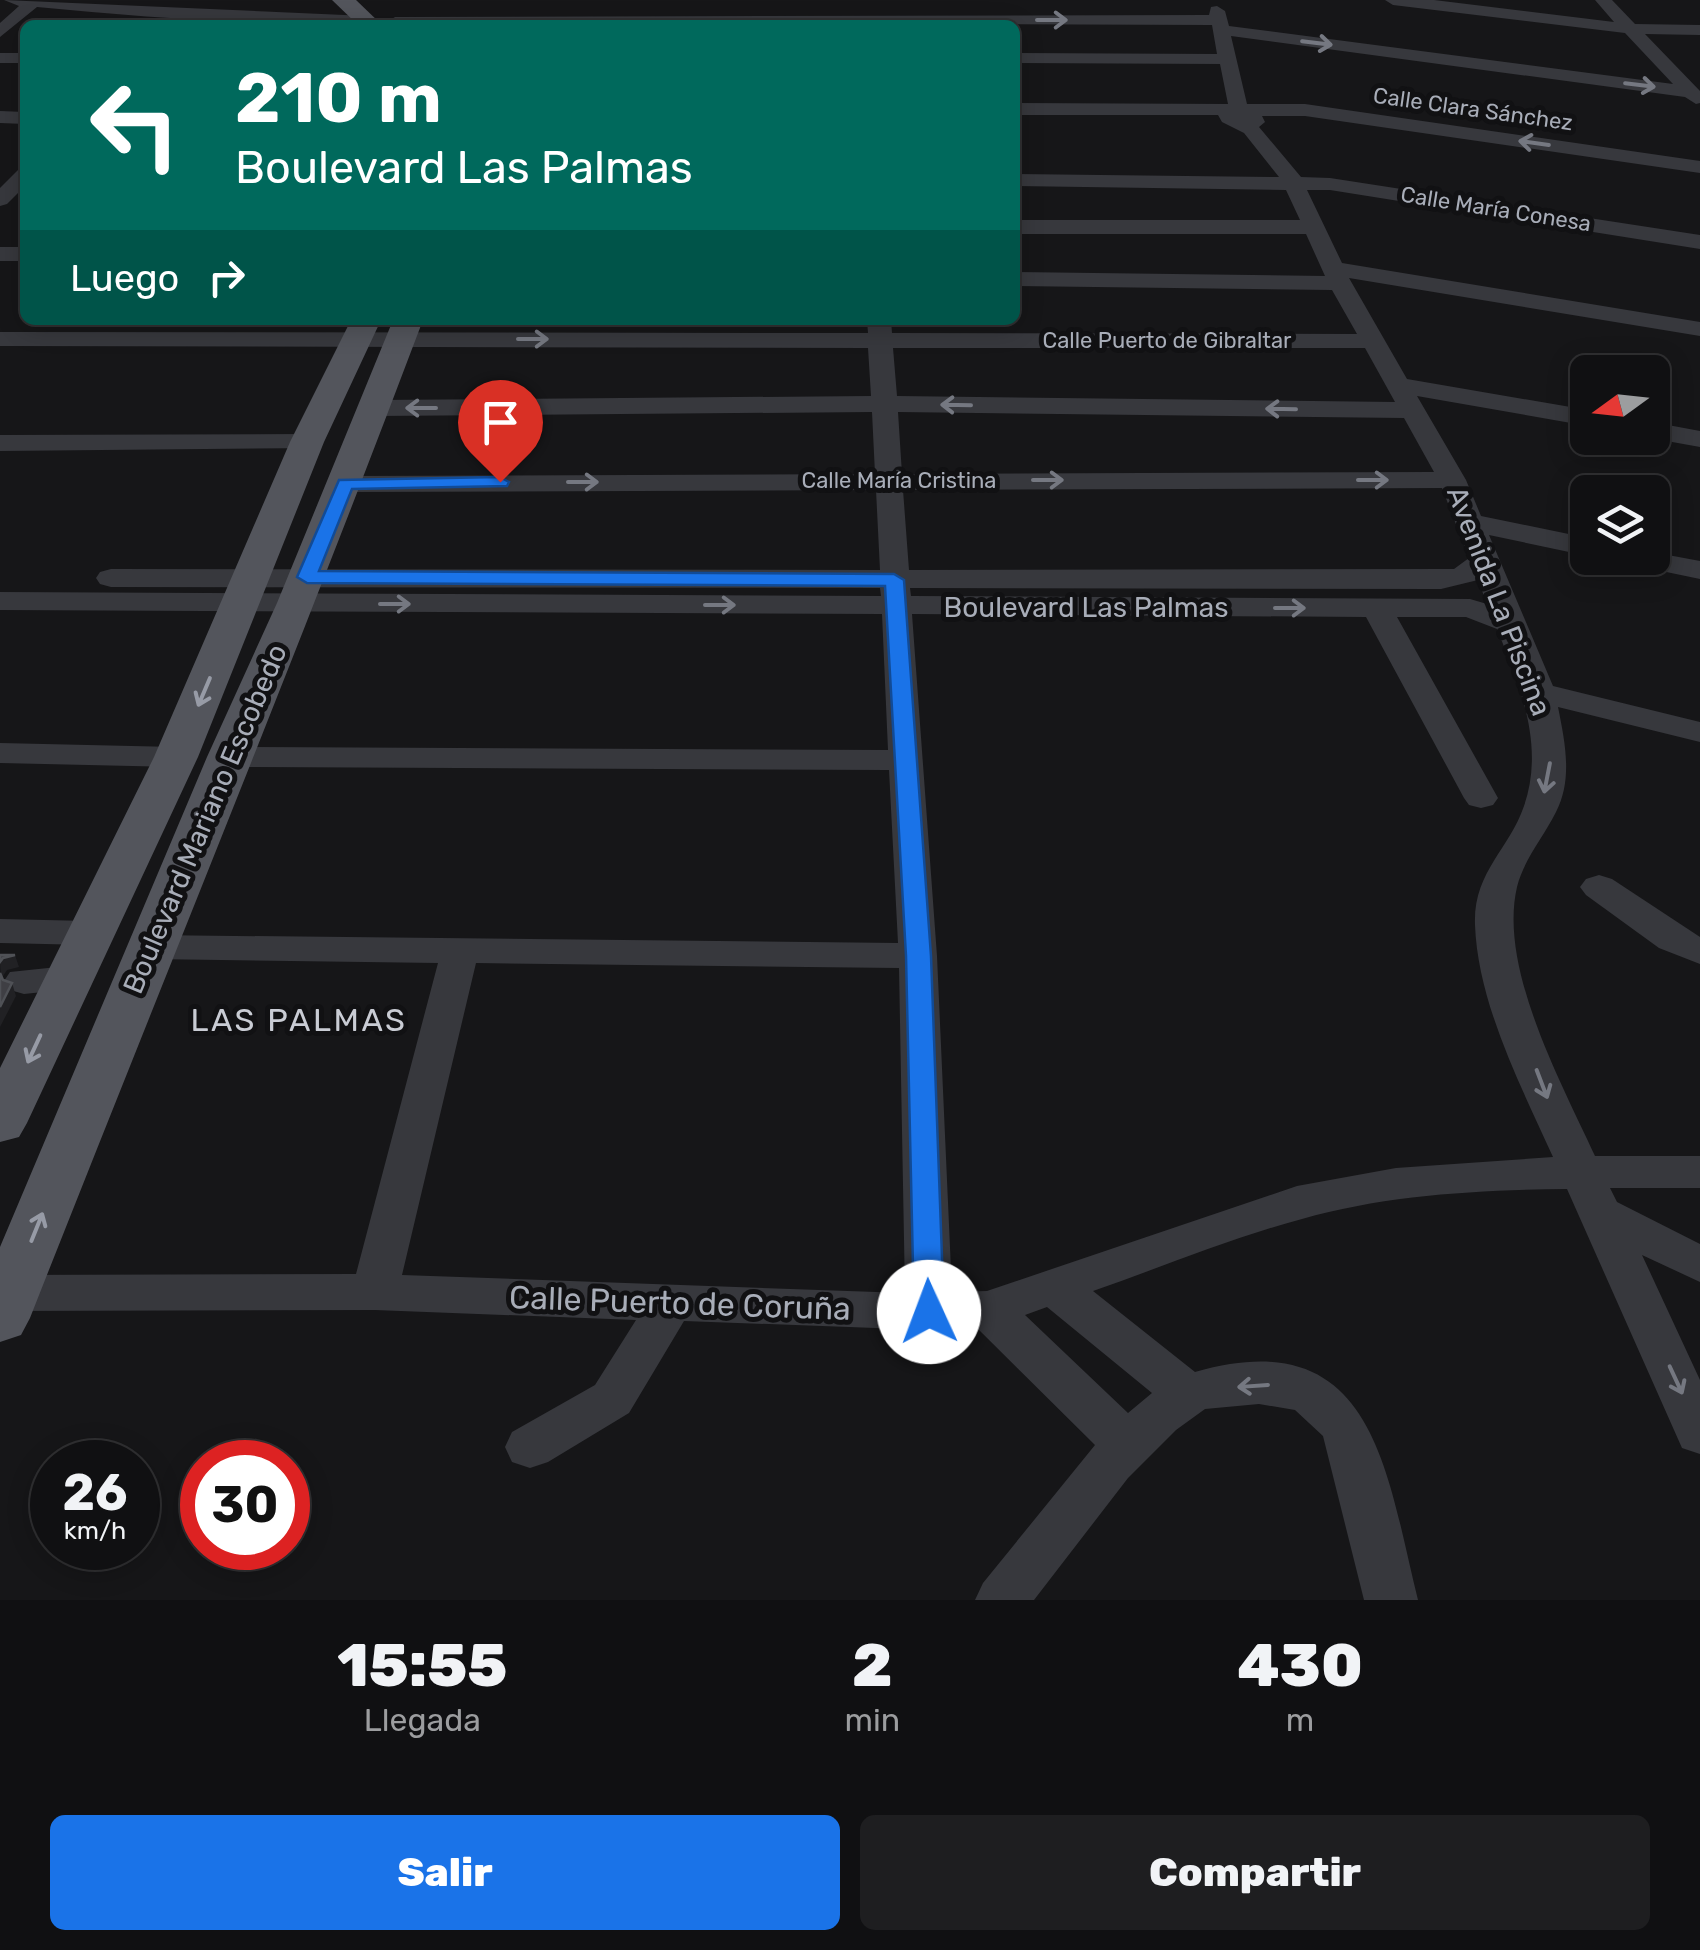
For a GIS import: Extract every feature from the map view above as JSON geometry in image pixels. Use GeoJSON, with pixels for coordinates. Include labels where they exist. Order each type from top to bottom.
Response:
{"type":"FeatureCollection","features":[{"type":"Feature","properties":{"kind":"main road"},"geometry":{"type":"LineString","coordinates":[[343,0],[369,15]]}},
{"type":"Feature","properties":{"kind":"main road","name":"Boulevard Mariano Escobedo"},"geometry":{"type":"LineString","coordinates":[[3,1302],[346,484],[404,329]]}},
{"type":"Feature","properties":{"kind":"main road","name":"Boulevard Mariano Escobedo"},"geometry":{"type":"LineString","coordinates":[[4,1106],[46,980],[89,933],[176,757],[307,442],[362,330]]}},
{"type":"Feature","properties":{"kind":"street"},"geometry":{"type":"LineString","coordinates":[[12,0],[149,13],[369,15]]}},
{"type":"Feature","properties":{"kind":"street"},"geometry":{"type":"LineString","coordinates":[[712,0],[745,20]]}},
{"type":"Feature","properties":{"kind":"street","name":"Avenida La Piscina"},"geometry":{"type":"LineString","coordinates":[[1215,0],[1238,108],[1227,114],[1252,130],[1292,180],[1338,276],[1452,480],[1471,523],[1470,570],[1510,624],[1538,694],[1551,757],[1541,808],[1506,868],[1494,924],[1513,1010],[1590,1192],[1700,1433]]}},
{"type":"Feature","properties":{"kind":"street"},"geometry":{"type":"LineString","coordinates":[[1393,0],[1632,29],[1700,30]]}},
{"type":"Feature","properties":{"kind":"street"},"geometry":{"type":"LineString","coordinates":[[1603,0],[1695,97]]}},
{"type":"Feature","properties":{"kind":"street"},"geometry":{"type":"LineString","coordinates":[[0,32],[32,3]]}},
{"type":"Feature","properties":{"kind":"street"},"geometry":{"type":"LineString","coordinates":[[1020,24],[1220,25],[1695,97]]}},
{"type":"Feature","properties":{"kind":"street"},"geometry":{"type":"LineString","coordinates":[[1020,58],[1226,59]]}},
{"type":"Feature","properties":{"kind":"street","name":"Calle Clara Sánchez"},"geometry":{"type":"LineString","coordinates":[[1020,109],[1238,108],[1327,112],[1700,168]]}},
{"type":"Feature","properties":{"kind":"street"},"geometry":{"type":"LineString","coordinates":[[1020,119],[1202,120],[1252,130]]}},
{"type":"Feature","properties":{"kind":"street"},"geometry":{"type":"LineString","coordinates":[[0,200],[18,178]]}},
{"type":"Feature","properties":{"kind":"street","name":"Calle María Conesa"},"geometry":{"type":"LineString","coordinates":[[1020,180],[1292,180],[1700,242]]}},
{"type":"Feature","properties":{"kind":"street"},"geometry":{"type":"LineString","coordinates":[[1020,227],[1317,228]]}},
{"type":"Feature","properties":{"kind":"street"},"geometry":{"type":"LineString","coordinates":[[1020,279],[1338,276],[1700,328]]}},
{"type":"Feature","properties":{"kind":"street","name":"Calle Puerto de Gibraltar"},"geometry":{"type":"LineString","coordinates":[[0,339],[404,329],[880,330],[1374,341]]}},
{"type":"Feature","properties":{"kind":"street"},"geometry":{"type":"LineString","coordinates":[[880,330],[903,760],[918,956],[929,1312]]}},
{"type":"Feature","properties":{"kind":"street"},"geometry":{"type":"LineString","coordinates":[[375,408],[1406,397],[1570,416]]}},
{"type":"Feature","properties":{"kind":"street"},"geometry":{"type":"LineString","coordinates":[[1670,433],[1700,439]]}},
{"type":"Feature","properties":{"kind":"street"},"geometry":{"type":"LineString","coordinates":[[0,443],[307,442]]}},
{"type":"Feature","properties":{"kind":"street","name":"Calle María Cristina"},"geometry":{"type":"LineString","coordinates":[[346,484],[1452,480]]}},
{"type":"Feature","properties":{"kind":"street"},"geometry":{"type":"LineString","coordinates":[[1471,523],[1570,543]]}},
{"type":"Feature","properties":{"kind":"street"},"geometry":{"type":"LineString","coordinates":[[1670,564],[1700,570]]}},
{"type":"Feature","properties":{"kind":"street"},"geometry":{"type":"LineString","coordinates":[[1470,570],[1476,598],[1470,608]]}},
{"type":"Feature","properties":{"kind":"street","name":"Boulevard Las Palmas"},"geometry":{"type":"LineString","coordinates":[[896,593],[1470,570]]}},
{"type":"Feature","properties":{"kind":"street","name":"Boulevard Las Palmas"},"geometry":{"type":"LineString","coordinates":[[0,578],[247,590]]}},
{"type":"Feature","properties":{"kind":"street","name":"Boulevard Las Palmas"},"geometry":{"type":"LineString","coordinates":[[0,600],[247,590],[896,593],[1470,608],[1510,624]]}},
{"type":"Feature","properties":{"kind":"street"},"geometry":{"type":"LineString","coordinates":[[1376,608],[1481,798]]}},
{"type":"Feature","properties":{"kind":"street"},"geometry":{"type":"LineString","coordinates":[[1538,694],[1700,732]]}},
{"type":"Feature","properties":{"kind":"street"},"geometry":{"type":"LineString","coordinates":[[0,753],[176,757]]}},
{"type":"Feature","properties":{"kind":"street"},"geometry":{"type":"LineString","coordinates":[[229,758],[903,760]]}},
{"type":"Feature","properties":{"kind":"street"},"geometry":{"type":"LineString","coordinates":[[1598,887],[1673,939],[1700,952]]}},
{"type":"Feature","properties":{"kind":"street"},"geometry":{"type":"LineString","coordinates":[[0,930],[89,933]]}},
{"type":"Feature","properties":{"kind":"street"},"geometry":{"type":"LineString","coordinates":[[150,947],[918,956]]}},
{"type":"Feature","properties":{"kind":"street"},"geometry":{"type":"LineString","coordinates":[[375,1292],[460,951]]}},
{"type":"Feature","properties":{"kind":"street","name":"Calle Puerto de Coruña"},"geometry":{"type":"LineString","coordinates":[[3,1302],[375,1292],[929,1312],[988,1309],[1297,1203],[1344,1191],[1464,1177],[1590,1192],[1700,1172]]}},
{"type":"Feature","properties":{"kind":"street"},"geometry":{"type":"LineString","coordinates":[[1590,1192],[1700,1264]]}},
{"type":"Feature","properties":{"kind":"street"},"geometry":{"type":"LineString","coordinates":[[1056,1288],[1187,1394]]}},
{"type":"Feature","properties":{"kind":"street"},"geometry":{"type":"LineString","coordinates":[[530,1446],[612,1400],[671,1303]]}},
{"type":"Feature","properties":{"kind":"street"},"geometry":{"type":"LineString","coordinates":[[988,1309],[1128,1444]]}},
{"type":"Feature","properties":{"kind":"street"},"geometry":{"type":"LineString","coordinates":[[1002,1600],[1128,1444],[1187,1394],[1251,1384],[1285,1384],[1309,1392],[1325,1405],[1349,1436],[1390,1600]]}},
{"type":"Feature","properties":{"kind":"building"},"geometry":{"type":"Polygon","coordinates":[[[0,973],[3,980],[12,983],[0,1007],[0,973]]]}},
{"type":"Feature","properties":{"kind":"district","name":"LAS PALMAS"},"geometry":{"type":"Point","coordinates":[299,1020]}},
{"type":"Feature","properties":{"kind":"route"},"geometry":{"type":"LineString","coordinates":[[500,482],[346,484],[307,577],[894,580],[918,956],[929,1312]]}}]}
